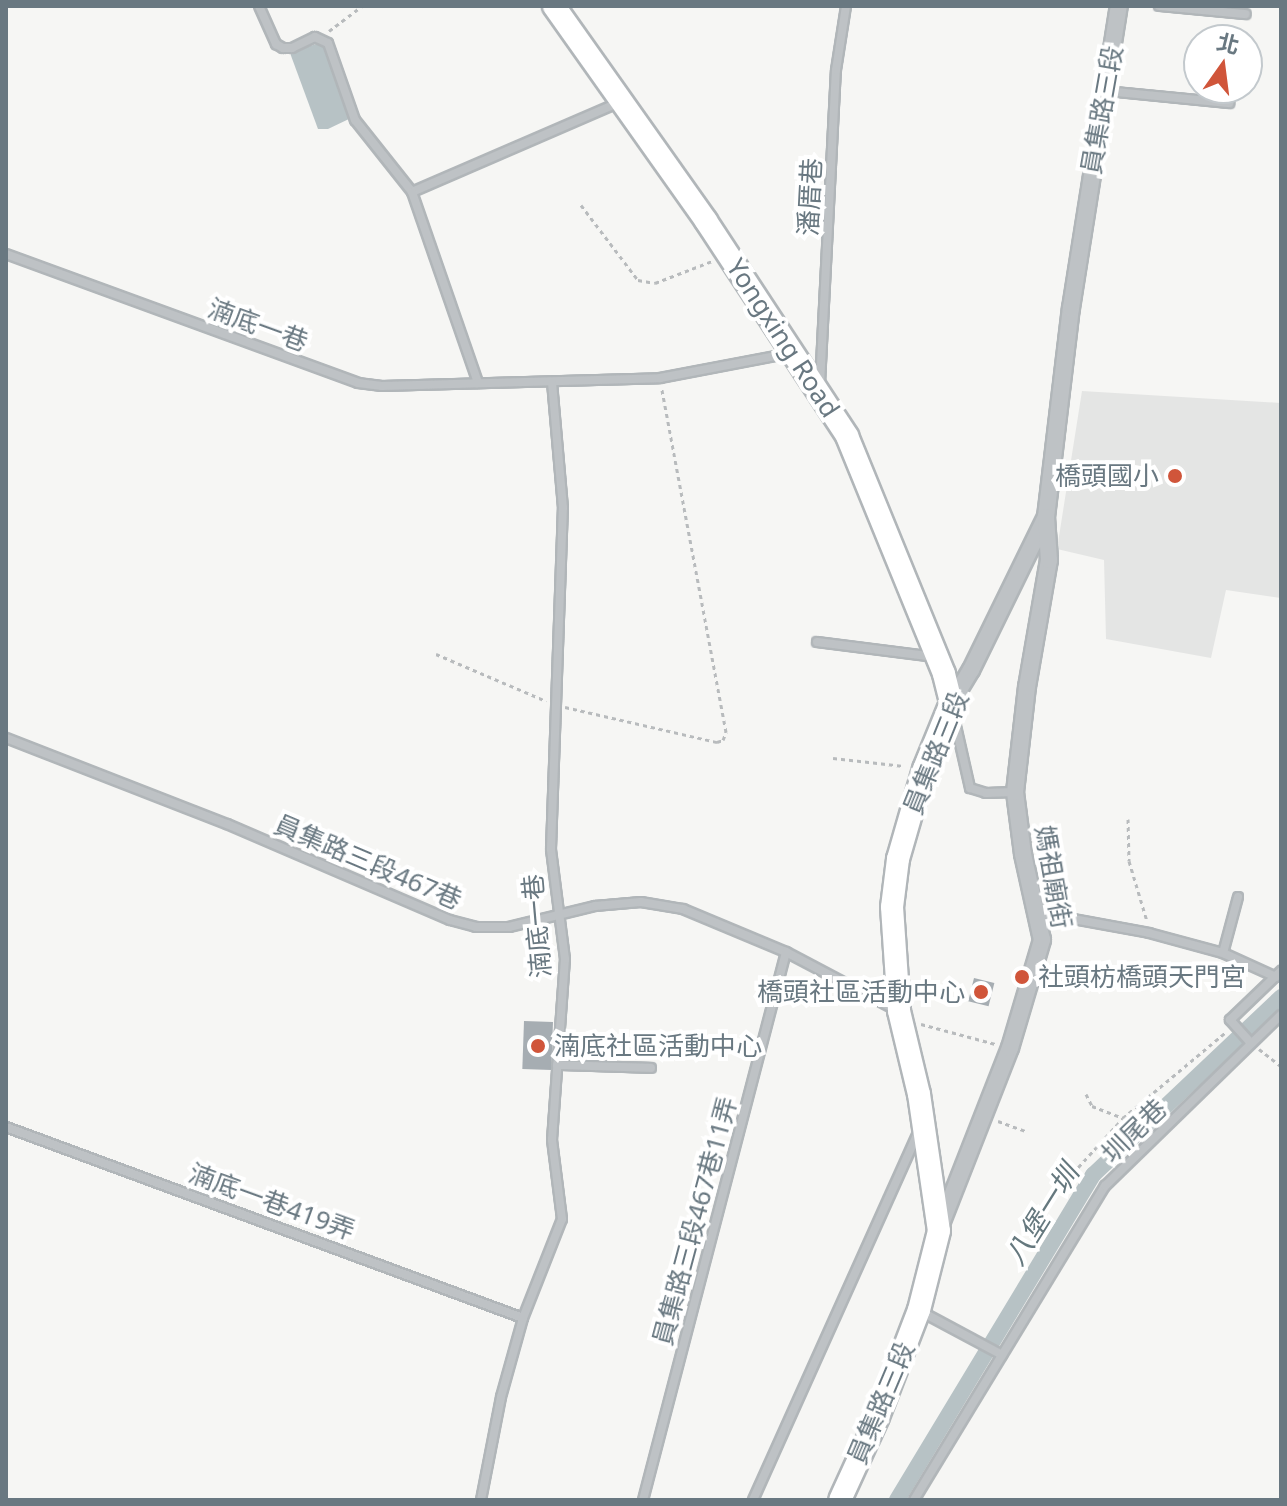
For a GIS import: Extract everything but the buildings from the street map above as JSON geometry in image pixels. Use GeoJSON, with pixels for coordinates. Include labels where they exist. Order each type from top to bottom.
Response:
{"type":"FeatureCollection","features":[{"type":"Feature","properties":{"kind":"street","name":"Yongxing Road"},"geometry":{"type":"LineString","coordinates":[[554,6],[795,352],[847,436],[937,658],[951,703]]}},
{"type":"Feature","properties":{"kind":"street","name":"員集路三段"},"geometry":{"type":"LineString","coordinates":[[840,1500],[878,1417],[919,1310],[939,1231],[923,1119],[899,1011],[892,907],[898,859],[924,769],[951,703],[971,670],[1046,517],[1071,308],[1119,6]]}},
{"type":"Feature","properties":{"kind":"street","name":"媽祖廟街"},"geometry":{"type":"LineString","coordinates":[[939,1231],[1010,1048],[1042,940],[1015,792],[1027,687],[1049,560],[1046,517]]}},
{"type":"Feature","properties":{"kind":"lane"},"geometry":{"type":"LineString","coordinates":[[259,6],[276,44],[292,48],[320,38],[328,43],[355,120],[412,192],[478,383]]}},
{"type":"Feature","properties":{"kind":"lane","name":"潘厝巷"},"geometry":{"type":"LineString","coordinates":[[819,391],[836,70],[846,6]]}},
{"type":"Feature","properties":{"kind":"lane"},"geometry":{"type":"LineString","coordinates":[[1159,6],[1246,14]]}},
{"type":"Feature","properties":{"kind":"lane"},"geometry":{"type":"LineString","coordinates":[[1104,91],[1183,99]]}},
{"type":"Feature","properties":{"kind":"lane"},"geometry":{"type":"LineString","coordinates":[[412,192],[620,102]]}},
{"type":"Feature","properties":{"kind":"lane","name":"湳底一巷"},"geometry":{"type":"LineString","coordinates":[[6,254],[358,383],[382,386],[660,378],[795,352]]}},
{"type":"Feature","properties":{"kind":"lane","name":"湳底一巷"},"geometry":{"type":"LineString","coordinates":[[481,1500],[501,1397],[523,1318],[562,1219],[552,1140],[565,959],[556,916],[551,849],[563,508],[552,383]]}},
{"type":"Feature","properties":{"kind":"lane"},"geometry":{"type":"LineString","coordinates":[[817,642],[937,658]]}},
{"type":"Feature","properties":{"kind":"lane"},"geometry":{"type":"LineString","coordinates":[[951,703],[970,788],[986,793],[1015,792]]}},
{"type":"Feature","properties":{"kind":"lane","name":"員集路三段467巷"},"geometry":{"type":"LineString","coordinates":[[6,738],[227,824],[450,920],[476,927],[509,927],[595,906],[641,902],[683,909],[786,952],[899,1011]]}},
{"type":"Feature","properties":{"kind":"lane"},"geometry":{"type":"LineString","coordinates":[[1223,953],[1238,897]]}},
{"type":"Feature","properties":{"kind":"lane"},"geometry":{"type":"LineString","coordinates":[[1035,912],[1149,933],[1223,953],[1278,974],[1230,1020],[1250,1042]]}},
{"type":"Feature","properties":{"kind":"lane","name":"員集路三段467巷11弄"},"geometry":{"type":"LineString","coordinates":[[643,1500],[786,952]]}},
{"type":"Feature","properties":{"kind":"lane","name":"圳尾巷"},"geometry":{"type":"LineString","coordinates":[[914,1500],[1105,1186],[1281,1015]]}},
{"type":"Feature","properties":{"kind":"lane"},"geometry":{"type":"LineString","coordinates":[[557,1065],[651,1068]]}},
{"type":"Feature","properties":{"kind":"lane"},"geometry":{"type":"LineString","coordinates":[[753,1500],[923,1119]]}},
{"type":"Feature","properties":{"kind":"lane","name":"湳底一巷419弄"},"geometry":{"type":"LineString","coordinates":[[6,1127],[523,1318]]}},
{"type":"Feature","properties":{"kind":"lane"},"geometry":{"type":"LineString","coordinates":[[919,1310],[1002,1355]]}},
{"type":"Feature","properties":{"kind":"path"},"geometry":{"type":"LineString","coordinates":[[320,38],[362,6]]}},
{"type":"Feature","properties":{"kind":"path"},"geometry":{"type":"LineString","coordinates":[[581,205],[638,280],[655,283],[728,254]]}},
{"type":"Feature","properties":{"kind":"path"},"geometry":{"type":"LineString","coordinates":[[436,654],[554,704],[717,742],[723,740],[726,732],[660,378]]}},
{"type":"Feature","properties":{"kind":"path"},"geometry":{"type":"LineString","coordinates":[[833,758],[924,769]]}},
{"type":"Feature","properties":{"kind":"path"},"geometry":{"type":"LineString","coordinates":[[1128,819],[1129,861],[1144,904],[1149,933]]}},
{"type":"Feature","properties":{"kind":"path"},"geometry":{"type":"LineString","coordinates":[[899,1011],[912,1022],[1010,1048]]}},
{"type":"Feature","properties":{"kind":"path"},"geometry":{"type":"LineString","coordinates":[[1073,1173],[1123,1118],[1226,1031],[1230,1020]]}},
{"type":"Feature","properties":{"kind":"path"},"geometry":{"type":"LineString","coordinates":[[1250,1042],[1281,1066]]}},
{"type":"Feature","properties":{"kind":"path"},"geometry":{"type":"LineString","coordinates":[[1086,1094],[1092,1106],[1123,1118]]}},
{"type":"Feature","properties":{"kind":"path"},"geometry":{"type":"LineString","coordinates":[[983,1116],[1025,1131]]}},
{"type":"Feature","properties":{"kind":"shaded area"},"geometry":{"type":"Polygon","coordinates":[[[319,43],[325,47],[351,118],[328,129],[318,129],[290,53],[319,43]]]}},
{"type":"Feature","properties":{"kind":"shaded area","name":"橋頭國小"},"geometry":{"type":"Polygon","coordinates":[[[1082,391],[1281,403],[1281,598],[1226,590],[1211,658],[1106,639],[1104,560],[1057,549],[1082,391]]]}},
{"type":"Feature","properties":{"kind":"waterway","name":"八堡一圳"},"geometry":{"type":"LineString","coordinates":[[897,1500],[1093,1175],[1281,997]]}},
{"type":"Feature","properties":{"kind":"place","name":"橋頭國小"},"geometry":{"type":"Point","coordinates":[1175,476]}},
{"type":"Feature","properties":{"kind":"place","name":"社頭枋橋頭天門宮"},"geometry":{"type":"Point","coordinates":[1022,977]}},
{"type":"Feature","properties":{"kind":"place","name":"橋頭社區活動中心"},"geometry":{"type":"Point","coordinates":[981,992]}},
{"type":"Feature","properties":{"kind":"place","name":"湳底社區活動中心"},"geometry":{"type":"Point","coordinates":[538,1046]}}]}
